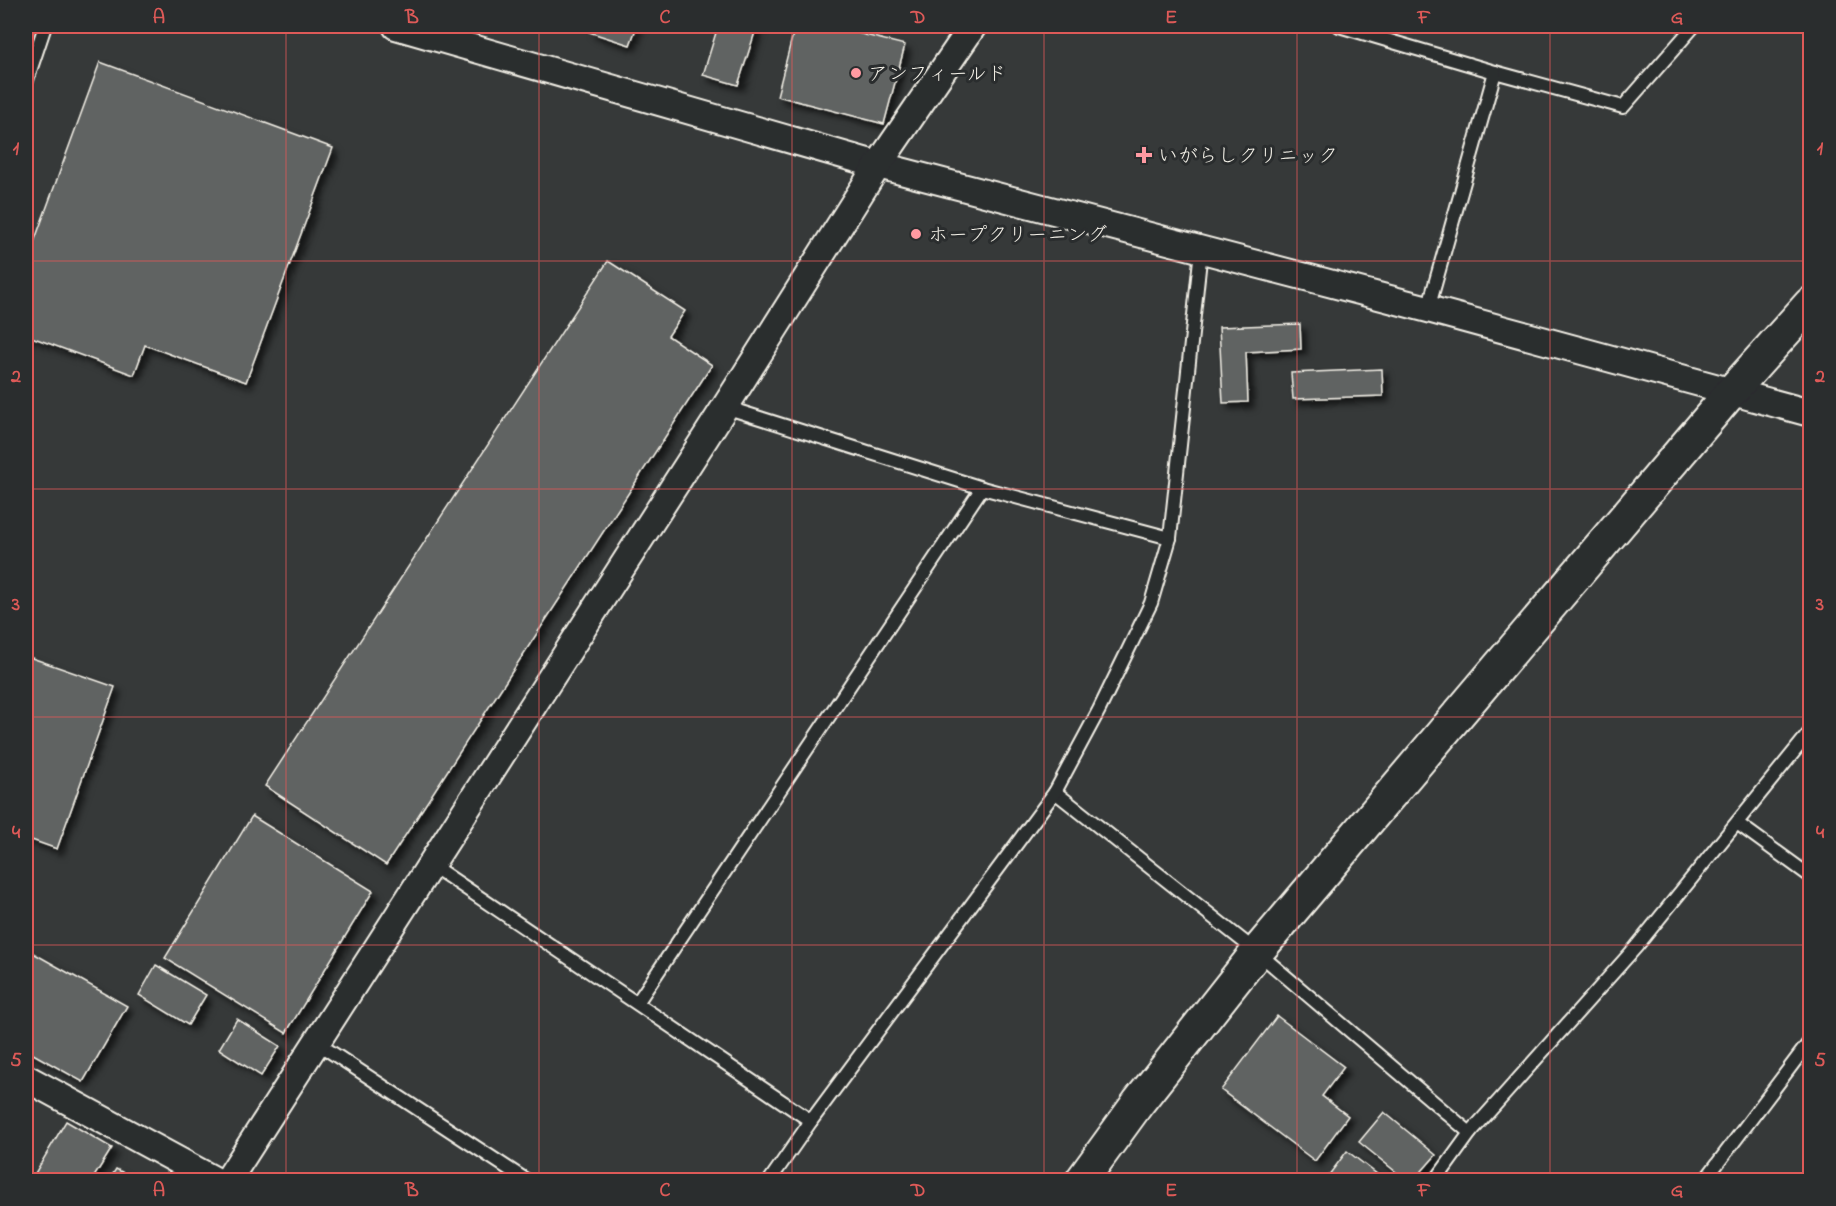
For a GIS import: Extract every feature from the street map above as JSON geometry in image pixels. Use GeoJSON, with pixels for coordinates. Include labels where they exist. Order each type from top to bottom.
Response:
{"type":"FeatureCollection","features":[{"type":"Feature","properties":{"kind":"street"},"geometry":{"type":"LineString","coordinates":[[396,26],[878,165],[1428,309],[1810,413]]}},
{"type":"Feature","properties":{"kind":"street"},"geometry":{"type":"LineString","coordinates":[[228,1180],[878,165],[973,26]]}},
{"type":"Feature","properties":{"kind":"street"},"geometry":{"type":"LineString","coordinates":[[1082,1180],[1138,1103],[1257,952],[1732,391],[1810,304]]}},
{"type":"Feature","properties":{"kind":"street"},"geometry":{"type":"LineString","coordinates":[[26,1078],[214,1180]]}},
{"type":"Feature","properties":{"kind":"lane"},"geometry":{"type":"LineString","coordinates":[[26,83],[45,26]]}},
{"type":"Feature","properties":{"kind":"lane"},"geometry":{"type":"LineString","coordinates":[[1339,26],[1623,107],[1694,26]]}},
{"type":"Feature","properties":{"kind":"lane"},"geometry":{"type":"LineString","coordinates":[[1428,309],[1495,72]]}},
{"type":"Feature","properties":{"kind":"lane"},"geometry":{"type":"LineString","coordinates":[[770,1180],[811,1121],[1055,792],[1099,710],[1151,603],[1170,538],[1201,250]]}},
{"type":"Feature","properties":{"kind":"lane"},"geometry":{"type":"LineString","coordinates":[[725,407],[982,488],[1170,538]]}},
{"type":"Feature","properties":{"kind":"lane"},"geometry":{"type":"LineString","coordinates":[[637,1003],[982,488]]}},
{"type":"Feature","properties":{"kind":"lane"},"geometry":{"type":"LineString","coordinates":[[1436,1180],[1470,1133],[1636,947],[1810,732]]}},
{"type":"Feature","properties":{"kind":"lane"},"geometry":{"type":"LineString","coordinates":[[1055,792],[1257,952],[1470,1133]]}},
{"type":"Feature","properties":{"kind":"lane"},"geometry":{"type":"LineString","coordinates":[[1737,823],[1810,876]]}},
{"type":"Feature","properties":{"kind":"lane"},"geometry":{"type":"LineString","coordinates":[[430,864],[811,1121]]}},
{"type":"Feature","properties":{"kind":"lane"},"geometry":{"type":"LineString","coordinates":[[1705,1180],[1810,1041]]}},
{"type":"Feature","properties":{"kind":"lane"},"geometry":{"type":"LineString","coordinates":[[317,1043],[512,1177],[526,1180]]}},
{"type":"Feature","properties":{"kind":"building"},"geometry":{"type":"Polygon","coordinates":[[[434,26],[461,26],[459,33],[434,26]]]}},
{"type":"Feature","properties":{"kind":"building"},"geometry":{"type":"Polygon","coordinates":[[[591,26],[637,26],[630,45],[589,32],[591,26]]]}},
{"type":"Feature","properties":{"kind":"building"},"geometry":{"type":"Polygon","coordinates":[[[718,26],[757,26],[738,85],[703,75],[718,26]]]}},
{"type":"Feature","properties":{"kind":"building"},"geometry":{"type":"Polygon","coordinates":[[[795,26],[829,26],[905,45],[884,124],[777,96],[795,26]]]}},
{"type":"Feature","properties":{"kind":"building"},"geometry":{"type":"Polygon","coordinates":[[[100,62],[333,148],[246,382],[145,345],[134,375],[26,335],[26,264],[100,62]]]}},
{"type":"Feature","properties":{"kind":"building"},"geometry":{"type":"Polygon","coordinates":[[[608,261],[685,311],[668,336],[712,365],[386,865],[265,786],[608,261]]]}},
{"type":"Feature","properties":{"kind":"building"},"geometry":{"type":"Polygon","coordinates":[[[1300,324],[1301,349],[1246,352],[1248,402],[1223,403],[1219,327],[1300,324]]]}},
{"type":"Feature","properties":{"kind":"building"},"geometry":{"type":"Polygon","coordinates":[[[1382,369],[1383,396],[1293,399],[1291,373],[1382,369]]]}},
{"type":"Feature","properties":{"kind":"building"},"geometry":{"type":"Polygon","coordinates":[[[26,656],[115,687],[57,849],[26,838],[26,656]]]}},
{"type":"Feature","properties":{"kind":"building"},"geometry":{"type":"Polygon","coordinates":[[[252,816],[373,891],[286,1033],[165,958],[252,816]]]}},
{"type":"Feature","properties":{"kind":"building"},"geometry":{"type":"Polygon","coordinates":[[[26,949],[127,1006],[83,1082],[26,1050],[26,949]]]}},
{"type":"Feature","properties":{"kind":"building"},"geometry":{"type":"Polygon","coordinates":[[[156,965],[206,995],[188,1025],[139,995],[156,965]]]}},
{"type":"Feature","properties":{"kind":"building"},"geometry":{"type":"Polygon","coordinates":[[[1277,1016],[1344,1067],[1322,1096],[1348,1116],[1315,1161],[1221,1090],[1277,1016]]]}},
{"type":"Feature","properties":{"kind":"building"},"geometry":{"type":"Polygon","coordinates":[[[237,1019],[280,1046],[261,1076],[219,1049],[237,1019]]]}},
{"type":"Feature","properties":{"kind":"building"},"geometry":{"type":"Polygon","coordinates":[[[1384,1112],[1436,1155],[1414,1180],[1406,1180],[1359,1142],[1384,1112]]]}},
{"type":"Feature","properties":{"kind":"building"},"geometry":{"type":"Polygon","coordinates":[[[66,1121],[112,1148],[92,1180],[31,1180],[66,1121]]]}},
{"type":"Feature","properties":{"kind":"building"},"geometry":{"type":"Polygon","coordinates":[[[1347,1151],[1382,1178],[1381,1180],[1325,1180],[1347,1151]]]}},
{"type":"Feature","properties":{"kind":"building"},"geometry":{"type":"Polygon","coordinates":[[[116,1169],[137,1180],[109,1180],[116,1169]]]}},
{"type":"Feature","properties":{"kind":"place","name":"アンフィールド"},"geometry":{"type":"Point","coordinates":[856,73]}},
{"type":"Feature","properties":{"kind":"place","name":"いがらしクリニック"},"geometry":{"type":"Point","coordinates":[1144,155]}},
{"type":"Feature","properties":{"kind":"place","name":"ホープクリーニング"},"geometry":{"type":"Point","coordinates":[916,234]}}]}
